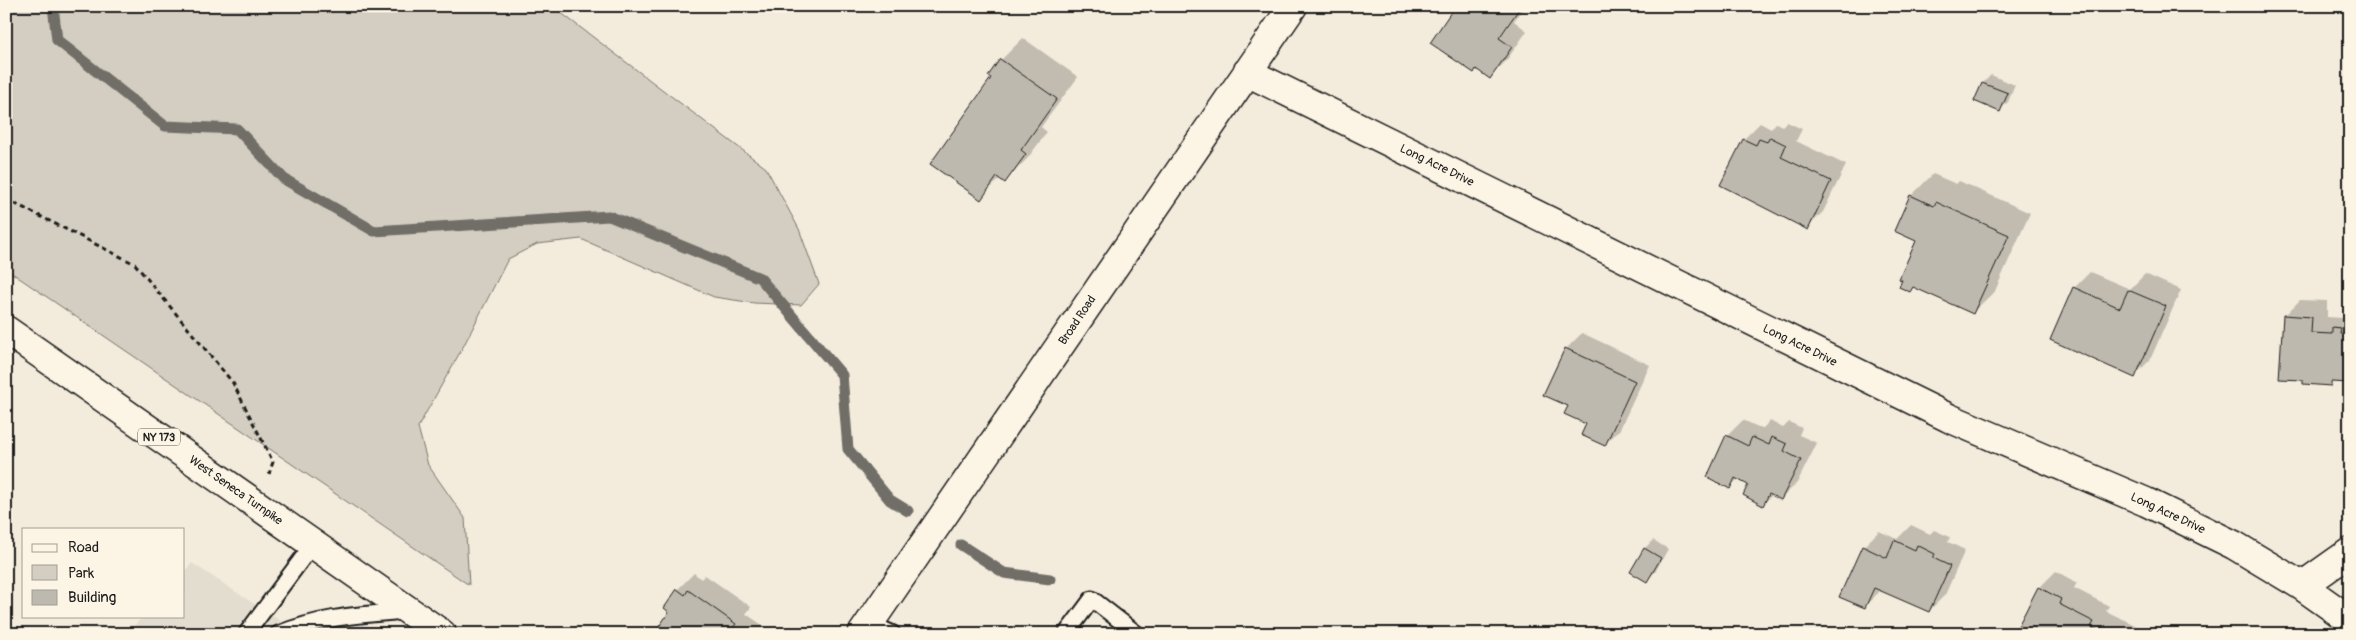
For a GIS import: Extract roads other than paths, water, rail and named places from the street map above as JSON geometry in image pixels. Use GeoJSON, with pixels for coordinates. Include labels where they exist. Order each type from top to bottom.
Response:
{"type":"FeatureCollection","features":[{"type":"Feature","properties":{"kind":"street","name":"Broad Road"},"geometry":{"type":"LineString","coordinates":[[874,630],[1293,6]]}},
{"type":"Feature","properties":{"kind":"street","name":"Long Acre Drive"},"geometry":{"type":"LineString","coordinates":[[1247,72],[1949,418],[2146,502],[2234,545],[2302,586],[2350,620]]}},
{"type":"Feature","properties":{"kind":"street","name":"West Seneca Turnpike"},"geometry":{"type":"LineString","coordinates":[[6,330],[442,634]]}},
{"type":"Feature","properties":{"kind":"street"},"geometry":{"type":"LineString","coordinates":[[2302,586],[2350,552]]}},
{"type":"Feature","properties":{"kind":"lane"},"geometry":{"type":"LineString","coordinates":[[246,634],[313,544]]}},
{"type":"Feature","properties":{"kind":"lane"},"geometry":{"type":"LineString","coordinates":[[1066,634],[1092,599],[1137,634]]}},
{"type":"Feature","properties":{"kind":"lane"},"geometry":{"type":"LineString","coordinates":[[278,634],[302,625],[338,616],[409,611]]}},
{"type":"Feature","properties":{"kind":"waterway"},"geometry":{"type":"LineString","coordinates":[[53,6],[57,40],[165,126],[237,129],[284,179],[374,231],[609,216],[760,278],[842,375],[848,449],[890,500],[908,511]]}},
{"type":"Feature","properties":{"kind":"waterway"},"geometry":{"type":"LineString","coordinates":[[961,545],[1004,573],[1050,579]]}}]}
